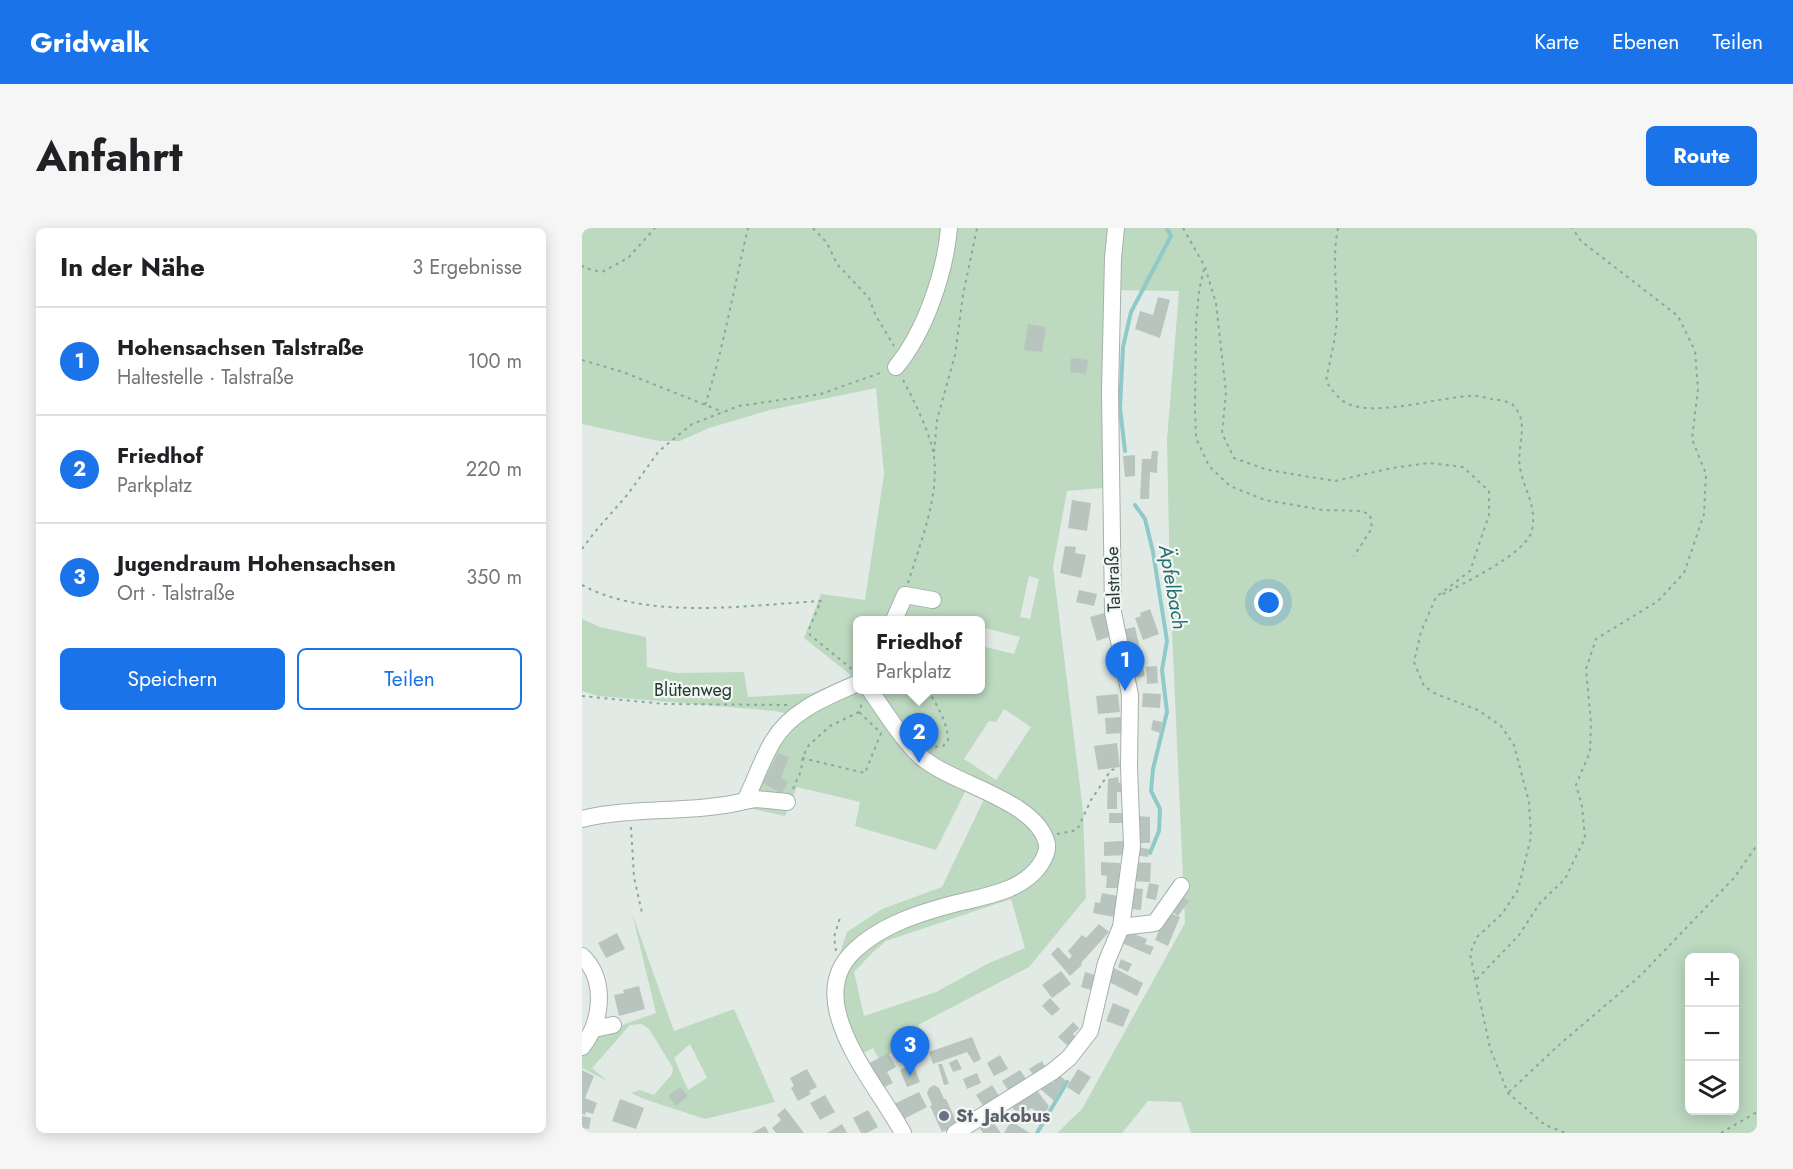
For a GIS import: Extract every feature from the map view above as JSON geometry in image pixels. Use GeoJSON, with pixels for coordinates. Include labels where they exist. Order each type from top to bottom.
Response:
{"type":"FeatureCollection","features":[{"type":"Feature","properties":{"kind":"street"},"geometry":{"type":"LineString","coordinates":[[896,367],[910,350],[922,328],[939,277],[949,228]]}},
{"type":"Feature","properties":{"kind":"street","name":"Talstraße"},"geometry":{"type":"LineString","coordinates":[[955,1133],[1052,1072],[1069,1058],[1090,1030],[1106,963],[1121,927],[1132,846],[1129,767],[1130,695],[1113,612],[1110,392],[1116,228]]}},
{"type":"Feature","properties":{"kind":"street"},"geometry":{"type":"LineString","coordinates":[[896,616],[905,595],[933,600]]}},
{"type":"Feature","properties":{"kind":"street"},"geometry":{"type":"LineString","coordinates":[[745,801],[772,741],[789,721],[804,709],[853,693]]}},
{"type":"Feature","properties":{"kind":"street"},"geometry":{"type":"LineString","coordinates":[[869,694],[919,755],[949,774],[993,793],[1017,809],[1035,824],[1047,843],[1047,851],[1034,873],[1020,883],[1004,890],[944,906],[883,928],[862,943],[840,969],[835,990],[838,1014],[861,1068],[887,1104],[903,1133]]}},
{"type":"Feature","properties":{"kind":"street"},"geometry":{"type":"LineString","coordinates":[[582,819],[605,813],[704,807],[756,799],[787,802]]}},
{"type":"Feature","properties":{"kind":"street"},"geometry":{"type":"LineString","coordinates":[[1121,927],[1155,923],[1181,886]]}},
{"type":"Feature","properties":{"kind":"street"},"geometry":{"type":"LineString","coordinates":[[582,956],[598,984],[599,1007],[594,1029],[582,1047]]}},
{"type":"Feature","properties":{"kind":"street"},"geometry":{"type":"LineString","coordinates":[[594,1029],[613,1025]]}},
{"type":"Feature","properties":{"kind":"path"},"geometry":{"type":"LineString","coordinates":[[582,265],[584,268],[602,272],[628,258],[655,228]]}},
{"type":"Feature","properties":{"kind":"path"},"geometry":{"type":"LineString","coordinates":[[705,405],[720,358],[748,228]]}},
{"type":"Feature","properties":{"kind":"path"},"geometry":{"type":"LineString","coordinates":[[813,228],[827,243],[837,264],[869,298],[876,316],[894,345],[896,367],[913,398],[934,454]]}},
{"type":"Feature","properties":{"kind":"path"},"geometry":{"type":"LineString","coordinates":[[905,595],[934,493],[937,420],[955,355],[963,295],[977,228]]}},
{"type":"Feature","properties":{"kind":"path"},"geometry":{"type":"LineString","coordinates":[[1183,228],[1204,267],[1216,303],[1226,392],[1222,433],[1234,458],[1268,470],[1335,481],[1392,468],[1429,463],[1463,467],[1489,491],[1489,515],[1470,570],[1436,597],[1421,632],[1414,662],[1424,686],[1436,694],[1478,710],[1501,726],[1514,745],[1529,802],[1531,837],[1518,890],[1502,914],[1477,937],[1470,954],[1490,1048],[1508,1093],[1545,1125],[1566,1133]]}},
{"type":"Feature","properties":{"kind":"path"},"geometry":{"type":"LineString","coordinates":[[1338,228],[1334,248],[1337,316],[1335,345],[1326,381],[1333,392],[1347,404],[1370,407],[1474,396],[1503,400],[1514,406],[1522,425],[1520,467],[1532,503],[1532,532],[1523,544],[1487,572],[1436,597]]}},
{"type":"Feature","properties":{"kind":"path"},"geometry":{"type":"LineString","coordinates":[[1476,980],[1519,934],[1540,903],[1564,879],[1585,838],[1582,806],[1576,785],[1590,752],[1591,723],[1586,669],[1596,639],[1658,602],[1684,573],[1704,514],[1706,474],[1692,439],[1698,388],[1695,351],[1678,316],[1581,241],[1572,228]]}},
{"type":"Feature","properties":{"kind":"path"},"geometry":{"type":"LineString","coordinates":[[1204,267],[1196,323],[1195,408],[1196,438],[1209,466],[1230,486],[1265,500],[1323,510],[1362,511],[1370,515],[1372,528],[1354,556]]}},
{"type":"Feature","properties":{"kind":"path"},"geometry":{"type":"LineString","coordinates":[[582,360],[623,372],[724,412]]}},
{"type":"Feature","properties":{"kind":"path"},"geometry":{"type":"LineString","coordinates":[[582,549],[628,494],[659,451],[692,424],[739,406],[821,394],[896,367]]}},
{"type":"Feature","properties":{"kind":"path"},"geometry":{"type":"LineString","coordinates":[[582,585],[640,605],[693,608],[821,601],[808,629],[810,635],[853,670]]}},
{"type":"Feature","properties":{"kind":"path"},"geometry":{"type":"LineString","coordinates":[[859,712],[863,694]]}},
{"type":"Feature","properties":{"kind":"path"},"geometry":{"type":"LineString","coordinates":[[930,694],[944,720],[948,735],[948,741],[943,746],[932,747]]}},
{"type":"Feature","properties":{"kind":"path","name":"Blütenweg"},"geometry":{"type":"LineString","coordinates":[[582,696],[664,704],[773,703],[795,705],[804,709]]}},
{"type":"Feature","properties":{"kind":"path"},"geometry":{"type":"LineString","coordinates":[[795,785],[801,771],[802,758],[809,745],[830,726],[859,712]]}},
{"type":"Feature","properties":{"kind":"path"},"geometry":{"type":"LineString","coordinates":[[802,758],[865,773],[881,733],[859,712]]}},
{"type":"Feature","properties":{"kind":"path"},"geometry":{"type":"LineString","coordinates":[[1047,843],[1059,832],[1077,830],[1111,770]]}},
{"type":"Feature","properties":{"kind":"path"},"geometry":{"type":"LineString","coordinates":[[631,812],[634,877],[642,913]]}},
{"type":"Feature","properties":{"kind":"path"},"geometry":{"type":"LineString","coordinates":[[1508,1093],[1560,1044],[1641,975],[1734,878],[1757,845]]}},
{"type":"Feature","properties":{"kind":"path"},"geometry":{"type":"LineString","coordinates":[[840,918],[834,937],[840,969]]}},
{"type":"Feature","properties":{"kind":"path"},"geometry":{"type":"LineString","coordinates":[[1721,1133],[1757,1112]]}},
{"type":"Feature","properties":{"kind":"green space"},"geometry":{"type":"Polygon","coordinates":[[[582,228],[1757,228],[1757,1133],[1191,1133],[1181,1102],[1148,1101],[1122,1133],[1057,1133],[1082,1109],[1185,923],[1170,586],[1167,440],[1179,291],[1109,290],[1103,488],[1067,491],[1053,567],[1083,811],[1086,898],[1029,967],[918,1025],[924,1036],[879,1059],[873,1048],[850,1060],[836,966],[847,932],[882,909],[942,887],[985,797],[967,788],[936,850],[855,826],[860,802],[797,787],[785,816],[749,808],[775,744],[802,717],[775,711],[598,696],[582,691],[582,619],[600,627],[646,637],[647,667],[676,673],[744,672],[748,697],[813,693],[852,676],[804,638],[821,594],[865,600],[884,474],[876,388],[770,410],[709,428],[680,441],[659,441],[582,424],[582,228]],[[1029,576],[1020,617],[1030,619],[1039,579],[1029,576]],[[1004,709],[996,722],[989,721],[964,759],[996,780],[1031,727],[1004,709]],[[1011,899],[886,941],[854,972],[864,1016],[936,992],[989,963],[1025,948],[1011,899]]]}},
{"type":"Feature","properties":{"kind":"green space"},"geometry":{"type":"Polygon","coordinates":[[[632,913],[674,1031],[734,1009],[775,1102],[705,1119],[631,1093],[640,1090],[654,1095],[672,1074],[673,1068],[649,1029],[642,1024],[630,1025],[592,1068],[607,1081],[582,1068],[582,1053],[594,1035],[656,1013],[632,913]],[[690,1044],[674,1058],[688,1090],[707,1078],[690,1044]]]}},
{"type":"Feature","properties":{"kind":"building"},"geometry":{"type":"Polygon","coordinates":[[[1158,297],[1170,300],[1160,338],[1135,329],[1140,311],[1153,315],[1158,297]]]}},
{"type":"Feature","properties":{"kind":"building"},"geometry":{"type":"Polygon","coordinates":[[[1028,324],[1046,327],[1042,352],[1024,350],[1028,324]]]}},
{"type":"Feature","properties":{"kind":"building"},"geometry":{"type":"Polygon","coordinates":[[[1071,358],[1088,360],[1086,374],[1070,372],[1071,358]]]}},
{"type":"Feature","properties":{"kind":"building"},"geometry":{"type":"Polygon","coordinates":[[[1152,451],[1158,451],[1157,473],[1150,472],[1149,499],[1140,499],[1142,459],[1151,459],[1152,451]]]}},
{"type":"Feature","properties":{"kind":"building"},"geometry":{"type":"Polygon","coordinates":[[[1135,455],[1135,476],[1125,477],[1123,456],[1135,455]]]}},
{"type":"Feature","properties":{"kind":"building"},"geometry":{"type":"Polygon","coordinates":[[[1072,500],[1091,503],[1087,531],[1068,528],[1072,500]]]}},
{"type":"Feature","properties":{"kind":"building"},"geometry":{"type":"Polygon","coordinates":[[[1065,546],[1076,547],[1075,553],[1086,555],[1081,578],[1060,573],[1065,546]]]}},
{"type":"Feature","properties":{"kind":"building"},"geometry":{"type":"Polygon","coordinates":[[[1079,590],[1097,594],[1094,606],[1076,602],[1079,590]]]}},
{"type":"Feature","properties":{"kind":"building"},"geometry":{"type":"Polygon","coordinates":[[[1150,609],[1159,634],[1143,640],[1135,618],[1150,609]]]}},
{"type":"Feature","properties":{"kind":"building"},"geometry":{"type":"Polygon","coordinates":[[[1107,612],[1114,635],[1097,641],[1090,617],[1107,612]]]}},
{"type":"Feature","properties":{"kind":"building"},"geometry":{"type":"Polygon","coordinates":[[[1135,627],[1141,653],[1128,657],[1121,630],[1135,627]]]}},
{"type":"Feature","properties":{"kind":"building"},"geometry":{"type":"Polygon","coordinates":[[[1142,663],[1145,676],[1132,678],[1130,665],[1142,663]]]}},
{"type":"Feature","properties":{"kind":"building"},"geometry":{"type":"Polygon","coordinates":[[[1157,666],[1158,683],[1147,684],[1146,667],[1157,666]]]}},
{"type":"Feature","properties":{"kind":"building"},"geometry":{"type":"Polygon","coordinates":[[[1143,693],[1161,694],[1160,708],[1142,707],[1143,693]]]}},
{"type":"Feature","properties":{"kind":"building"},"geometry":{"type":"Polygon","coordinates":[[[1118,694],[1120,712],[1098,714],[1096,696],[1118,694]]]}},
{"type":"Feature","properties":{"kind":"building"},"geometry":{"type":"Polygon","coordinates":[[[1123,717],[1124,733],[1106,734],[1105,718],[1123,717]]]}},
{"type":"Feature","properties":{"kind":"building"},"geometry":{"type":"Polygon","coordinates":[[[1153,720],[1162,722],[1160,733],[1151,730],[1153,720]]]}},
{"type":"Feature","properties":{"kind":"building"},"geometry":{"type":"Polygon","coordinates":[[[1117,743],[1120,767],[1098,770],[1094,746],[1117,743]]]}},
{"type":"Feature","properties":{"kind":"building"},"geometry":{"type":"Polygon","coordinates":[[[778,753],[789,757],[781,778],[788,782],[782,794],[763,783],[778,753]]]}},
{"type":"Feature","properties":{"kind":"building"},"geometry":{"type":"Polygon","coordinates":[[[1118,777],[1119,783],[1127,783],[1125,793],[1117,792],[1117,809],[1107,809],[1108,779],[1118,777]]]}},
{"type":"Feature","properties":{"kind":"building"},"geometry":{"type":"Polygon","coordinates":[[[1109,813],[1126,813],[1126,823],[1109,823],[1109,813]]]}},
{"type":"Feature","properties":{"kind":"building"},"geometry":{"type":"Polygon","coordinates":[[[1138,816],[1150,817],[1150,843],[1137,843],[1138,816]]]}},
{"type":"Feature","properties":{"kind":"building"},"geometry":{"type":"Polygon","coordinates":[[[1104,842],[1127,842],[1128,855],[1104,856],[1104,842]]]}},
{"type":"Feature","properties":{"kind":"building"},"geometry":{"type":"Polygon","coordinates":[[[1136,847],[1149,849],[1148,857],[1134,855],[1136,847]]]}},
{"type":"Feature","properties":{"kind":"building"},"geometry":{"type":"Polygon","coordinates":[[[1101,862],[1120,863],[1119,888],[1106,888],[1107,876],[1101,875],[1101,862]]]}},
{"type":"Feature","properties":{"kind":"building"},"geometry":{"type":"Polygon","coordinates":[[[1133,862],[1151,863],[1150,882],[1132,881],[1133,862]]]}},
{"type":"Feature","properties":{"kind":"building"},"geometry":{"type":"Polygon","coordinates":[[[1149,883],[1159,885],[1156,900],[1146,898],[1149,883]]]}},
{"type":"Feature","properties":{"kind":"building"},"geometry":{"type":"Polygon","coordinates":[[[1132,888],[1143,889],[1141,910],[1130,909],[1132,888]]]}},
{"type":"Feature","properties":{"kind":"building"},"geometry":{"type":"Polygon","coordinates":[[[1102,893],[1118,896],[1114,917],[1093,913],[1095,902],[1100,903],[1102,893]]]}},
{"type":"Feature","properties":{"kind":"building"},"geometry":{"type":"Polygon","coordinates":[[[1179,894],[1189,901],[1178,916],[1168,909],[1179,894]]]}},
{"type":"Feature","properties":{"kind":"building"},"geometry":{"type":"Polygon","coordinates":[[[1167,912],[1180,917],[1168,946],[1155,940],[1167,912]]]}},
{"type":"Feature","properties":{"kind":"building"},"geometry":{"type":"Polygon","coordinates":[[[1099,924],[1109,932],[1070,976],[1051,954],[1058,947],[1069,959],[1072,956],[1068,951],[1082,935],[1086,938],[1099,924]]]}},
{"type":"Feature","properties":{"kind":"building"},"geometry":{"type":"Polygon","coordinates":[[[1127,931],[1147,939],[1145,944],[1154,947],[1150,955],[1122,943],[1127,931]]]}},
{"type":"Feature","properties":{"kind":"building"},"geometry":{"type":"Polygon","coordinates":[[[617,933],[625,949],[606,958],[598,943],[617,933]]]}},
{"type":"Feature","properties":{"kind":"building"},"geometry":{"type":"Polygon","coordinates":[[[1121,959],[1132,964],[1128,972],[1118,967],[1121,959]]]}},
{"type":"Feature","properties":{"kind":"building"},"geometry":{"type":"Polygon","coordinates":[[[1112,967],[1143,983],[1137,996],[1105,980],[1112,967]]]}},
{"type":"Feature","properties":{"kind":"building"},"geometry":{"type":"Polygon","coordinates":[[[1061,971],[1071,984],[1052,998],[1042,985],[1061,971]]]}},
{"type":"Feature","properties":{"kind":"building"},"geometry":{"type":"Polygon","coordinates":[[[1085,972],[1098,976],[1094,991],[1081,987],[1085,972]]]}},
{"type":"Feature","properties":{"kind":"building"},"geometry":{"type":"Polygon","coordinates":[[[639,986],[645,1009],[619,1016],[614,995],[639,986]]]}},
{"type":"Feature","properties":{"kind":"building"},"geometry":{"type":"Polygon","coordinates":[[[1050,998],[1060,1009],[1052,1016],[1042,1006],[1050,998]]]}},
{"type":"Feature","properties":{"kind":"building"},"geometry":{"type":"Polygon","coordinates":[[[1113,1003],[1130,1010],[1123,1027],[1106,1021],[1113,1003]]]}},
{"type":"Feature","properties":{"kind":"building"},"geometry":{"type":"Polygon","coordinates":[[[1073,1022],[1079,1028],[1073,1034],[1078,1039],[1070,1048],[1058,1037],[1073,1022]]]}},
{"type":"Feature","properties":{"kind":"building"},"geometry":{"type":"Polygon","coordinates":[[[972,1037],[981,1059],[974,1063],[967,1052],[933,1064],[929,1052],[972,1037]]]}},
{"type":"Feature","properties":{"kind":"building"},"geometry":{"type":"Polygon","coordinates":[[[905,1044],[911,1057],[898,1062],[893,1049],[905,1044]]]}},
{"type":"Feature","properties":{"kind":"building"},"geometry":{"type":"Polygon","coordinates":[[[888,1053],[896,1067],[887,1072],[893,1083],[880,1089],[866,1065],[888,1053]]]}},
{"type":"Feature","properties":{"kind":"building"},"geometry":{"type":"Polygon","coordinates":[[[1000,1055],[1008,1069],[994,1076],[987,1063],[1000,1055]]]}},
{"type":"Feature","properties":{"kind":"building"},"geometry":{"type":"Polygon","coordinates":[[[957,1059],[962,1069],[953,1072],[949,1063],[957,1059]]]}},
{"type":"Feature","properties":{"kind":"building"},"geometry":{"type":"Polygon","coordinates":[[[1042,1061],[1046,1068],[1034,1076],[1029,1069],[1042,1061]]]}},
{"type":"Feature","properties":{"kind":"building"},"geometry":{"type":"Polygon","coordinates":[[[913,1064],[920,1082],[907,1087],[900,1070],[913,1064]]]}},
{"type":"Feature","properties":{"kind":"building"},"geometry":{"type":"Polygon","coordinates":[[[938,1064],[942,1064],[949,1084],[944,1085],[938,1064]]]}},
{"type":"Feature","properties":{"kind":"building"},"geometry":{"type":"Polygon","coordinates":[[[807,1069],[817,1087],[809,1091],[811,1094],[798,1101],[791,1088],[794,1086],[790,1078],[807,1069]]]}},
{"type":"Feature","properties":{"kind":"building"},"geometry":{"type":"Polygon","coordinates":[[[1078,1069],[1091,1077],[1079,1095],[1067,1087],[1078,1069]]]}},
{"type":"Feature","properties":{"kind":"building"},"geometry":{"type":"Polygon","coordinates":[[[582,1070],[594,1076],[585,1098],[597,1103],[593,1114],[586,1112],[585,1115],[582,1114],[582,1070]]]}},
{"type":"Feature","properties":{"kind":"building"},"geometry":{"type":"Polygon","coordinates":[[[1020,1070],[1026,1079],[1008,1090],[1002,1081],[1020,1070]]]}},
{"type":"Feature","properties":{"kind":"building"},"geometry":{"type":"Polygon","coordinates":[[[977,1073],[981,1083],[967,1089],[963,1079],[977,1073]]]}},
{"type":"Feature","properties":{"kind":"building"},"geometry":{"type":"Polygon","coordinates":[[[1059,1075],[1066,1081],[1054,1101],[1036,1085],[1047,1077],[1053,1083],[1059,1075]]]}},
{"type":"Feature","properties":{"kind":"building","name":"St. Jakobus"},"geometry":{"type":"Polygon","coordinates":[[[934,1085],[939,1088],[946,1099],[958,1125],[942,1132],[930,1106],[932,1105],[927,1093],[934,1085]]]}},
{"type":"Feature","properties":{"kind":"building"},"geometry":{"type":"Polygon","coordinates":[[[992,1085],[1000,1097],[984,1107],[976,1095],[992,1085]]]}},
{"type":"Feature","properties":{"kind":"building"},"geometry":{"type":"Polygon","coordinates":[[[680,1087],[688,1096],[676,1106],[668,1096],[680,1087]]]}},
{"type":"Feature","properties":{"kind":"building"},"geometry":{"type":"Polygon","coordinates":[[[1034,1087],[1049,1106],[1043,1118],[1032,1108],[1019,1115],[1008,1103],[1034,1087]]]}},
{"type":"Feature","properties":{"kind":"building"},"geometry":{"type":"Polygon","coordinates":[[[919,1092],[927,1107],[900,1121],[892,1105],[919,1092]]]}},
{"type":"Feature","properties":{"kind":"building"},"geometry":{"type":"Polygon","coordinates":[[[825,1095],[835,1112],[820,1120],[810,1103],[825,1095]]]}},
{"type":"Feature","properties":{"kind":"building"},"geometry":{"type":"Polygon","coordinates":[[[620,1099],[644,1108],[636,1129],[612,1121],[620,1099]]]}},
{"type":"Feature","properties":{"kind":"building"},"geometry":{"type":"Polygon","coordinates":[[[785,1108],[804,1133],[776,1133],[772,1128],[781,1120],[777,1115],[785,1108]]]}},
{"type":"Feature","properties":{"kind":"building"},"geometry":{"type":"Polygon","coordinates":[[[868,1110],[878,1127],[867,1133],[861,1133],[853,1118],[868,1110]]]}},
{"type":"Feature","properties":{"kind":"building"},"geometry":{"type":"Polygon","coordinates":[[[988,1115],[1001,1133],[983,1133],[977,1124],[988,1115]]]}},
{"type":"Feature","properties":{"kind":"building"},"geometry":{"type":"Polygon","coordinates":[[[582,1116],[591,1118],[589,1129],[582,1128],[582,1116]]]}},
{"type":"Feature","properties":{"kind":"building"},"geometry":{"type":"Polygon","coordinates":[[[1011,1121],[1030,1133],[1004,1133],[1011,1121]]]}},
{"type":"Feature","properties":{"kind":"building"},"geometry":{"type":"Polygon","coordinates":[[[842,1124],[847,1133],[827,1133],[842,1124]]]}},
{"type":"Feature","properties":{"kind":"building"},"geometry":{"type":"Polygon","coordinates":[[[765,1126],[769,1133],[752,1133],[765,1126]]]}},
{"type":"Feature","properties":{"kind":"waterway","name":"Äpfelbach"},"geometry":{"type":"LineString","coordinates":[[1125,451],[1120,408],[1123,347],[1131,312],[1171,236],[1167,228]]}},
{"type":"Feature","properties":{"kind":"waterway","name":"Äpfelbach"},"geometry":{"type":"LineString","coordinates":[[1135,505],[1145,519],[1153,552],[1167,641],[1162,670],[1167,712],[1153,769],[1151,791],[1160,809],[1159,831],[1150,853]]}},
{"type":"Feature","properties":{"kind":"waterway","name":"Äpfelbach"},"geometry":{"type":"LineString","coordinates":[[1037,1133],[1067,1082]]}},
{"type":"Feature","properties":{"kind":"place","name":"Hohensachsen Talstraße"},"geometry":{"type":"Point","coordinates":[1125,691]}},
{"type":"Feature","properties":{"kind":"place","name":"Friedhof"},"geometry":{"type":"Point","coordinates":[919,763]}},
{"type":"Feature","properties":{"kind":"place","name":"Jugendraum Hohensachsen"},"geometry":{"type":"Point","coordinates":[910,1076]}},
{"type":"Feature","properties":{"kind":"place","name":"St. Jakobus"},"geometry":{"type":"Point","coordinates":[944,1116]}}]}
